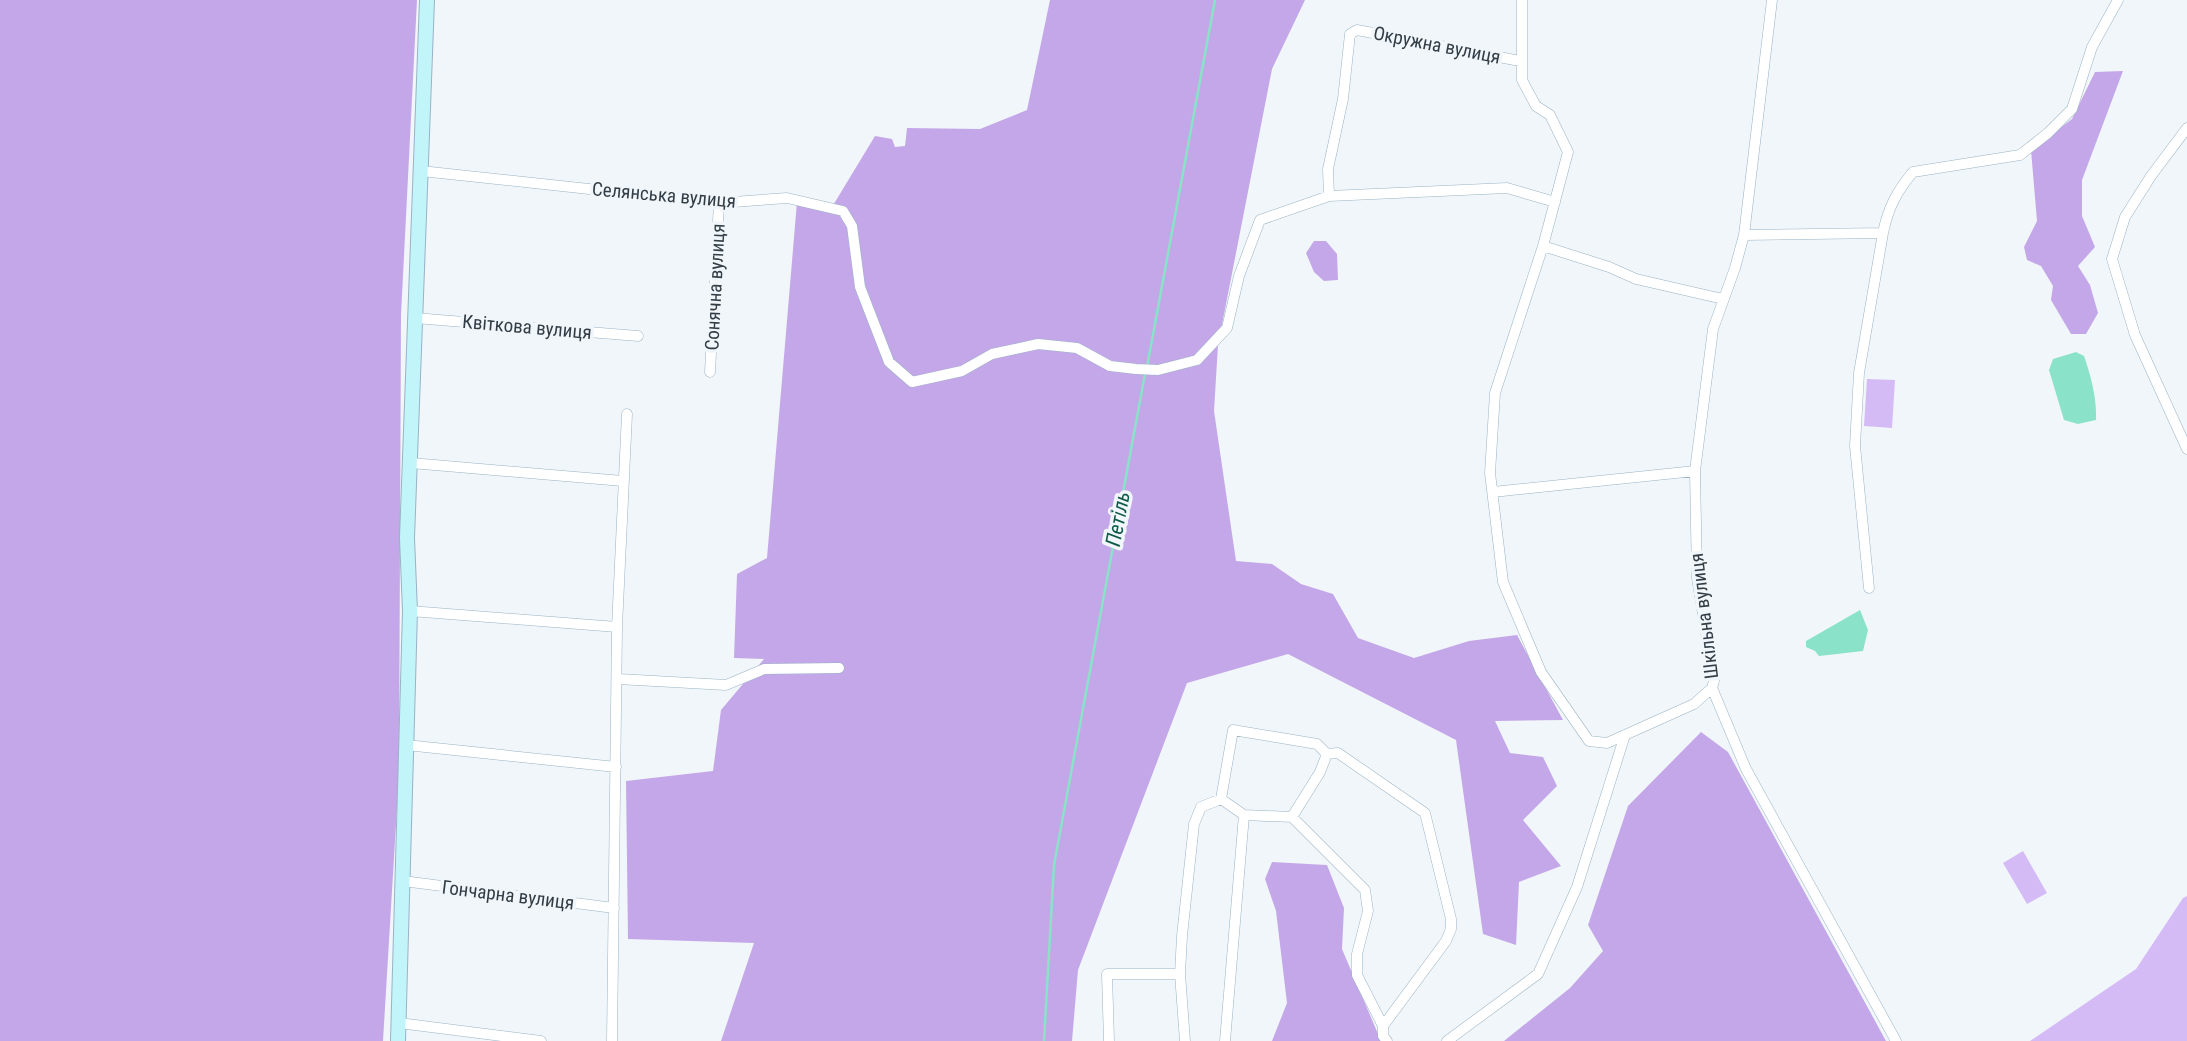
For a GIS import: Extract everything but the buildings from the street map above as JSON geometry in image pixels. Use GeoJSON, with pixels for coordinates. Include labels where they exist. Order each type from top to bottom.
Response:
{"type":"FeatureCollection","features":[{"type":"Feature","properties":{"kind":"street"},"geometry":{"type":"LineString","coordinates":[[398,1041],[410,611],[407,538],[427,0]]}},
{"type":"Feature","properties":{"kind":"street","name":"Окружна вулиця"},"geometry":{"type":"LineString","coordinates":[[1522,0],[1522,79],[1536,106],[1550,115],[1567,152],[1543,246],[1495,393],[1490,473],[1503,582],[1541,672],[1589,741],[1607,743],[1625,735]]}},
{"type":"Feature","properties":{"kind":"street","name":"Шкільна вулиця"},"geometry":{"type":"LineString","coordinates":[[1772,0],[1744,235],[1713,330],[1695,471],[1697,578],[1714,681],[1712,688],[1746,769],[1896,1041]]}},
{"type":"Feature","properties":{"kind":"street"},"geometry":{"type":"LineString","coordinates":[[1869,588],[1855,446],[1859,373],[1887,214],[1897,191],[1913,172],[2020,155],[2064,117],[2072,108],[2092,47],[2118,0]]}},
{"type":"Feature","properties":{"kind":"street","name":"Окружна вулиця"},"geometry":{"type":"LineString","coordinates":[[1329,196],[1328,169],[1343,99],[1350,34],[1357,30],[1520,61]]}},
{"type":"Feature","properties":{"kind":"street"},"geometry":{"type":"LineString","coordinates":[[2187,128],[2151,176],[2125,217],[2112,259],[2134,335],[2187,449]]}},
{"type":"Feature","properties":{"kind":"street","name":"Селянська вулиця"},"geometry":{"type":"LineString","coordinates":[[421,171],[719,203],[787,198],[843,211],[852,226],[860,287],[889,362],[912,382],[962,372],[992,354],[1038,344],[1077,348],[1110,366],[1136,369],[1157,370],[1198,360],[1227,328],[1239,276],[1260,219],[1329,196]]}},
{"type":"Feature","properties":{"kind":"street"},"geometry":{"type":"LineString","coordinates":[[1329,196],[1507,188],[1555,202]]}},
{"type":"Feature","properties":{"kind":"street","name":"Сонячна вулиця"},"geometry":{"type":"LineString","coordinates":[[710,372],[719,203]]}},
{"type":"Feature","properties":{"kind":"street"},"geometry":{"type":"LineString","coordinates":[[1744,235],[1883,233]]}},
{"type":"Feature","properties":{"kind":"street"},"geometry":{"type":"LineString","coordinates":[[1543,246],[1609,267],[1636,279],[1723,299]]}},
{"type":"Feature","properties":{"kind":"street","name":"Квіткова вулиця"},"geometry":{"type":"LineString","coordinates":[[415,318],[638,336]]}},
{"type":"Feature","properties":{"kind":"street"},"geometry":{"type":"LineString","coordinates":[[612,1041],[617,626],[627,414]]}},
{"type":"Feature","properties":{"kind":"street"},"geometry":{"type":"LineString","coordinates":[[411,463],[623,481]]}},
{"type":"Feature","properties":{"kind":"street"},"geometry":{"type":"LineString","coordinates":[[1493,492],[1695,471]]}},
{"type":"Feature","properties":{"kind":"street"},"geometry":{"type":"LineString","coordinates":[[410,611],[617,626]]}},
{"type":"Feature","properties":{"kind":"street"},"geometry":{"type":"LineString","coordinates":[[618,679],[726,685],[764,669],[839,668]]}},
{"type":"Feature","properties":{"kind":"street"},"geometry":{"type":"LineString","coordinates":[[1447,1041],[1538,974],[1577,887],[1625,735],[1694,704],[1712,688]]}},
{"type":"Feature","properties":{"kind":"street"},"geometry":{"type":"LineString","coordinates":[[1221,799],[1233,730],[1317,744],[1327,754],[1338,754],[1425,813],[1451,919],[1451,929],[1446,941],[1383,1026]]}},
{"type":"Feature","properties":{"kind":"street"},"geometry":{"type":"LineString","coordinates":[[407,744],[616,766]]}},
{"type":"Feature","properties":{"kind":"street"},"geometry":{"type":"LineString","coordinates":[[1292,817],[1320,772],[1327,754]]}},
{"type":"Feature","properties":{"kind":"street"},"geometry":{"type":"LineString","coordinates":[[1221,799],[1244,815],[1292,817],[1365,890],[1368,911],[1357,954],[1357,975],[1383,1026],[1383,1036],[1387,1041]]}},
{"type":"Feature","properties":{"kind":"street"},"geometry":{"type":"LineString","coordinates":[[1185,1041],[1180,974],[1194,824],[1201,807],[1221,799]]}},
{"type":"Feature","properties":{"kind":"street"},"geometry":{"type":"LineString","coordinates":[[1225,1041],[1244,815]]}},
{"type":"Feature","properties":{"kind":"street","name":"Гончарна вулиця"},"geometry":{"type":"LineString","coordinates":[[402,881],[614,908]]}},
{"type":"Feature","properties":{"kind":"street"},"geometry":{"type":"LineString","coordinates":[[1109,1041],[1107,974],[1180,974]]}},
{"type":"Feature","properties":{"kind":"street"},"geometry":{"type":"LineString","coordinates":[[399,1023],[541,1041]]}},
{"type":"Feature","properties":{"kind":"shaded area"},"geometry":{"type":"Polygon","coordinates":[[[0,0],[417,0],[401,315],[399,774],[383,1041],[0,1041],[0,0]]]}},
{"type":"Feature","properties":{"kind":"shaded area"},"geometry":{"type":"Polygon","coordinates":[[[1050,0],[1305,0],[1272,69],[1218,345],[1214,411],[1236,561],[1272,564],[1301,584],[1333,594],[1358,638],[1414,658],[1469,641],[1517,635],[1563,720],[1495,721],[1510,753],[1543,757],[1557,786],[1523,820],[1561,866],[1519,882],[1516,945],[1483,934],[1456,740],[1288,654],[1187,683],[1078,970],[1072,1041],[721,1041],[754,943],[628,939],[626,781],[713,771],[721,710],[764,659],[734,658],[737,574],[767,558],[797,202],[832,207],[875,136],[892,139],[895,147],[905,146],[907,128],[980,129],[1027,110],[1050,0]]]}},
{"type":"Feature","properties":{"kind":"shaded area"},"geometry":{"type":"Polygon","coordinates":[[[2123,71],[2082,180],[2082,216],[2095,247],[2078,266],[2090,285],[2098,313],[2086,334],[2071,334],[2051,300],[2053,286],[2041,266],[2027,260],[2024,247],[2037,221],[2031,150],[2072,119],[2095,72],[2123,71]]]}},
{"type":"Feature","properties":{"kind":"shaded area"},"geometry":{"type":"Polygon","coordinates":[[[1314,241],[1326,241],[1337,254],[1338,280],[1324,281],[1314,272],[1306,253],[1314,241]]]}},
{"type":"Feature","properties":{"kind":"shaded area"},"geometry":{"type":"Polygon","coordinates":[[[2076,352],[2084,356],[2087,364],[2096,412],[2096,420],[2078,424],[2064,420],[2049,370],[2053,359],[2076,352]]]}},
{"type":"Feature","properties":{"kind":"shaded area"},"geometry":{"type":"Polygon","coordinates":[[[1867,379],[1895,380],[1892,428],[1864,426],[1867,379]]]}},
{"type":"Feature","properties":{"kind":"shaded area"},"geometry":{"type":"Polygon","coordinates":[[[1860,610],[1868,630],[1863,651],[1819,656],[1806,647],[1806,641],[1860,610]]]}},
{"type":"Feature","properties":{"kind":"shaded area"},"geometry":{"type":"Polygon","coordinates":[[[1701,732],[1728,752],[1886,1041],[1504,1041],[1570,988],[1603,951],[1588,925],[1628,806],[1701,732]]]}},
{"type":"Feature","properties":{"kind":"shaded area"},"geometry":{"type":"Polygon","coordinates":[[[2023,851],[2047,893],[2027,904],[2003,863],[2023,851]]]}},
{"type":"Feature","properties":{"kind":"shaded area"},"geometry":{"type":"Polygon","coordinates":[[[1272,862],[1327,865],[1344,908],[1342,949],[1381,1041],[1272,1041],[1287,1003],[1276,911],[1265,879],[1272,862]]]}},
{"type":"Feature","properties":{"kind":"shaded area"},"geometry":{"type":"Polygon","coordinates":[[[2187,896],[2187,1041],[2030,1041],[2136,969],[2183,898],[2187,896]]]}},
{"type":"Feature","properties":{"kind":"waterway","name":"Петіль"},"geometry":{"type":"LineString","coordinates":[[1147,367],[1215,0]]}},
{"type":"Feature","properties":{"kind":"waterway","name":"Петіль"},"geometry":{"type":"LineString","coordinates":[[1044,1041],[1054,865],[1145,374]]}}]}
